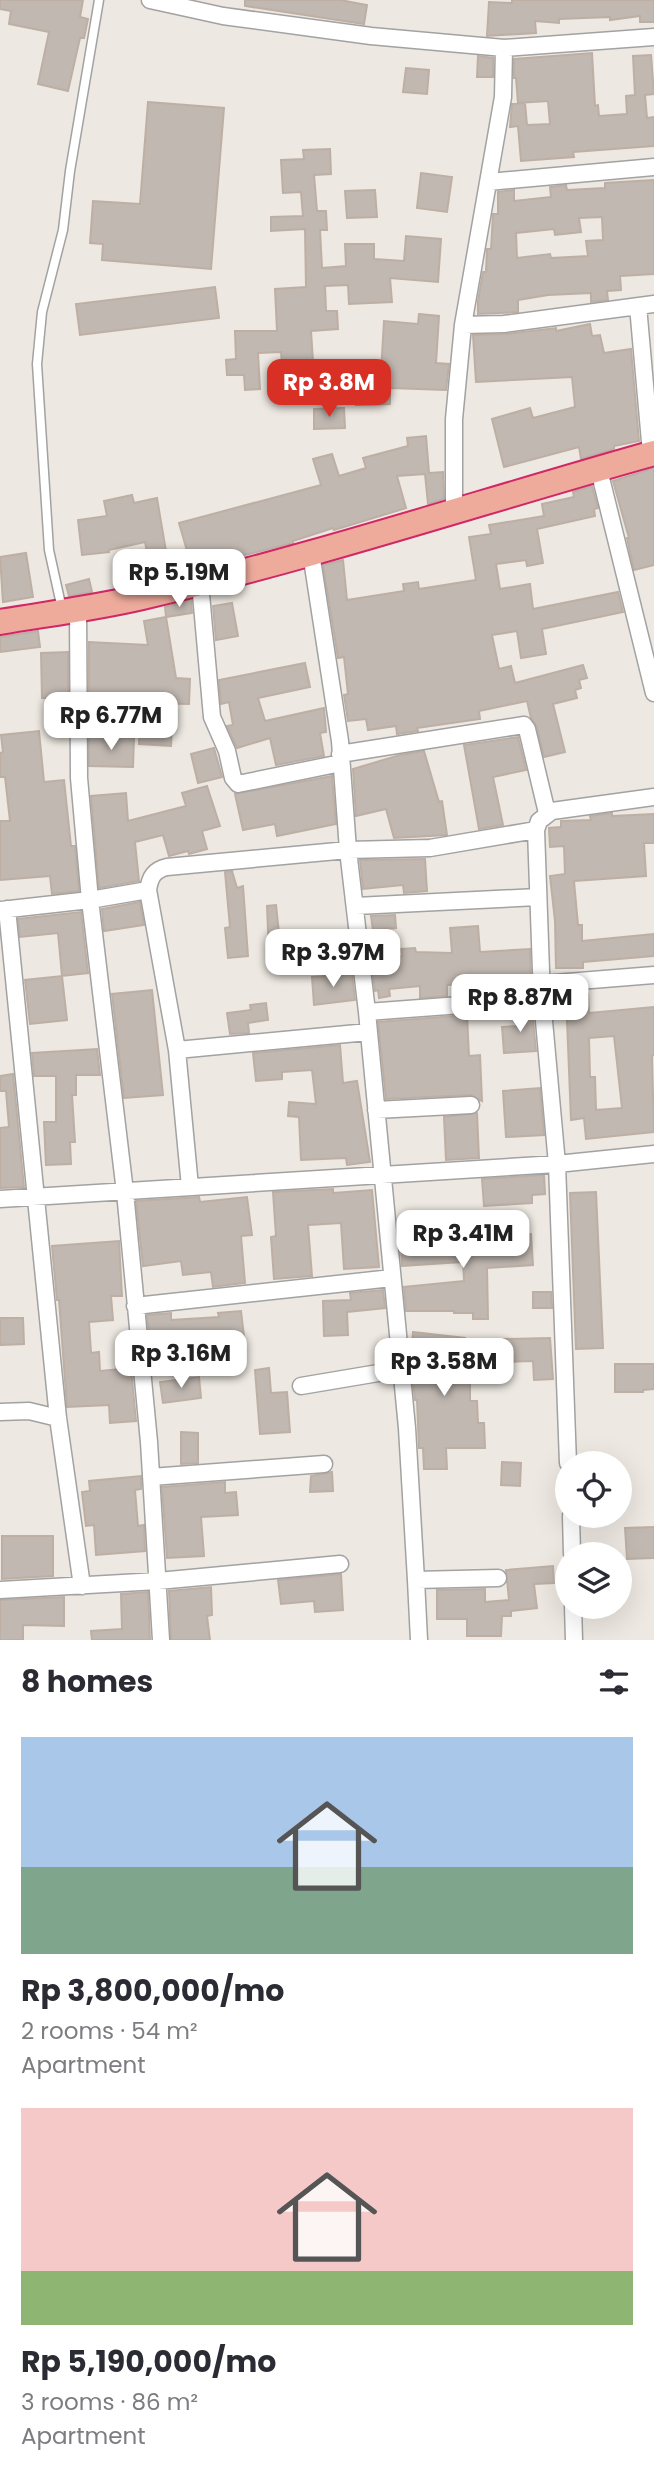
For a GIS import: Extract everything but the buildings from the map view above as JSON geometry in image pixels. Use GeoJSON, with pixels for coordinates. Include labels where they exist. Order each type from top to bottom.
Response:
{"type":"FeatureCollection","features":[{"type":"Feature","properties":{"kind":"highway"},"geometry":{"type":"LineString","coordinates":[[0,622],[139,598],[201,583],[653,453]]}},
{"type":"Feature","properties":{"kind":"street"},"geometry":{"type":"LineString","coordinates":[[150,0],[223,16],[358,34],[504,48],[654,37]]}},
{"type":"Feature","properties":{"kind":"street"},"geometry":{"type":"LineString","coordinates":[[454,511],[454,419],[463,325],[503,97],[504,48]]}},
{"type":"Feature","properties":{"kind":"street"},"geometry":{"type":"LineString","coordinates":[[488,182],[654,167]]}},
{"type":"Feature","properties":{"kind":"street"},"geometry":{"type":"LineString","coordinates":[[463,325],[504,324],[646,305],[653,453]]}},
{"type":"Feature","properties":{"kind":"street"},"geometry":{"type":"LineString","coordinates":[[599,470],[654,693]]}},
{"type":"Feature","properties":{"kind":"street"},"geometry":{"type":"LineString","coordinates":[[311,553],[340,741],[348,850],[367,1012],[402,1369],[413,1503],[419,1640]]}},
{"type":"Feature","properties":{"kind":"street"},"geometry":{"type":"LineString","coordinates":[[201,583],[212,717],[227,751],[233,778],[238,784],[340,759],[524,724],[547,813]]}},
{"type":"Feature","properties":{"kind":"street"},"geometry":{"type":"LineString","coordinates":[[70,611],[79,778],[90,900],[125,1192],[151,1477],[161,1640]]}},
{"type":"Feature","properties":{"kind":"street"},"geometry":{"type":"LineString","coordinates":[[568,1451],[557,1164],[542,992],[536,830],[539,821],[547,813],[654,797]]}},
{"type":"Feature","properties":{"kind":"street"},"geometry":{"type":"LineString","coordinates":[[190,1187],[177,1050],[148,890],[152,875],[167,867],[348,850],[430,848],[536,830]]}},
{"type":"Feature","properties":{"kind":"street"},"geometry":{"type":"LineString","coordinates":[[82,1586],[58,1418],[37,1197],[4,909],[90,900],[148,890]]}},
{"type":"Feature","properties":{"kind":"street"},"geometry":{"type":"LineString","coordinates":[[356,906],[538,897]]}},
{"type":"Feature","properties":{"kind":"street"},"geometry":{"type":"LineString","coordinates":[[367,1012],[542,992],[654,975]]}},
{"type":"Feature","properties":{"kind":"street"},"geometry":{"type":"LineString","coordinates":[[177,1050],[368,1032]]}},
{"type":"Feature","properties":{"kind":"street"},"geometry":{"type":"LineString","coordinates":[[376,1110],[471,1105]]}},
{"type":"Feature","properties":{"kind":"street"},"geometry":{"type":"LineString","coordinates":[[0,1199],[557,1164],[654,1154]]}},
{"type":"Feature","properties":{"kind":"street"},"geometry":{"type":"LineString","coordinates":[[135,1306],[392,1278]]}},
{"type":"Feature","properties":{"kind":"street"},"geometry":{"type":"LineString","coordinates":[[300,1386],[402,1369]]}},
{"type":"Feature","properties":{"kind":"street"},"geometry":{"type":"LineString","coordinates":[[0,1412],[29,1411],[58,1418]]}},
{"type":"Feature","properties":{"kind":"street"},"geometry":{"type":"LineString","coordinates":[[151,1477],[324,1464]]}},
{"type":"Feature","properties":{"kind":"street"},"geometry":{"type":"LineString","coordinates":[[0,1590],[158,1581],[340,1564]]}},
{"type":"Feature","properties":{"kind":"street"},"geometry":{"type":"LineString","coordinates":[[416,1580],[498,1578]]}},
{"type":"Feature","properties":{"kind":"street"},"geometry":{"type":"LineString","coordinates":[[573,1619],[574,1640]]}},
{"type":"Feature","properties":{"kind":"lane"},"geometry":{"type":"LineString","coordinates":[[70,611],[49,550],[37,364],[42,312],[64,230],[70,171],[99,0]]}}]}
